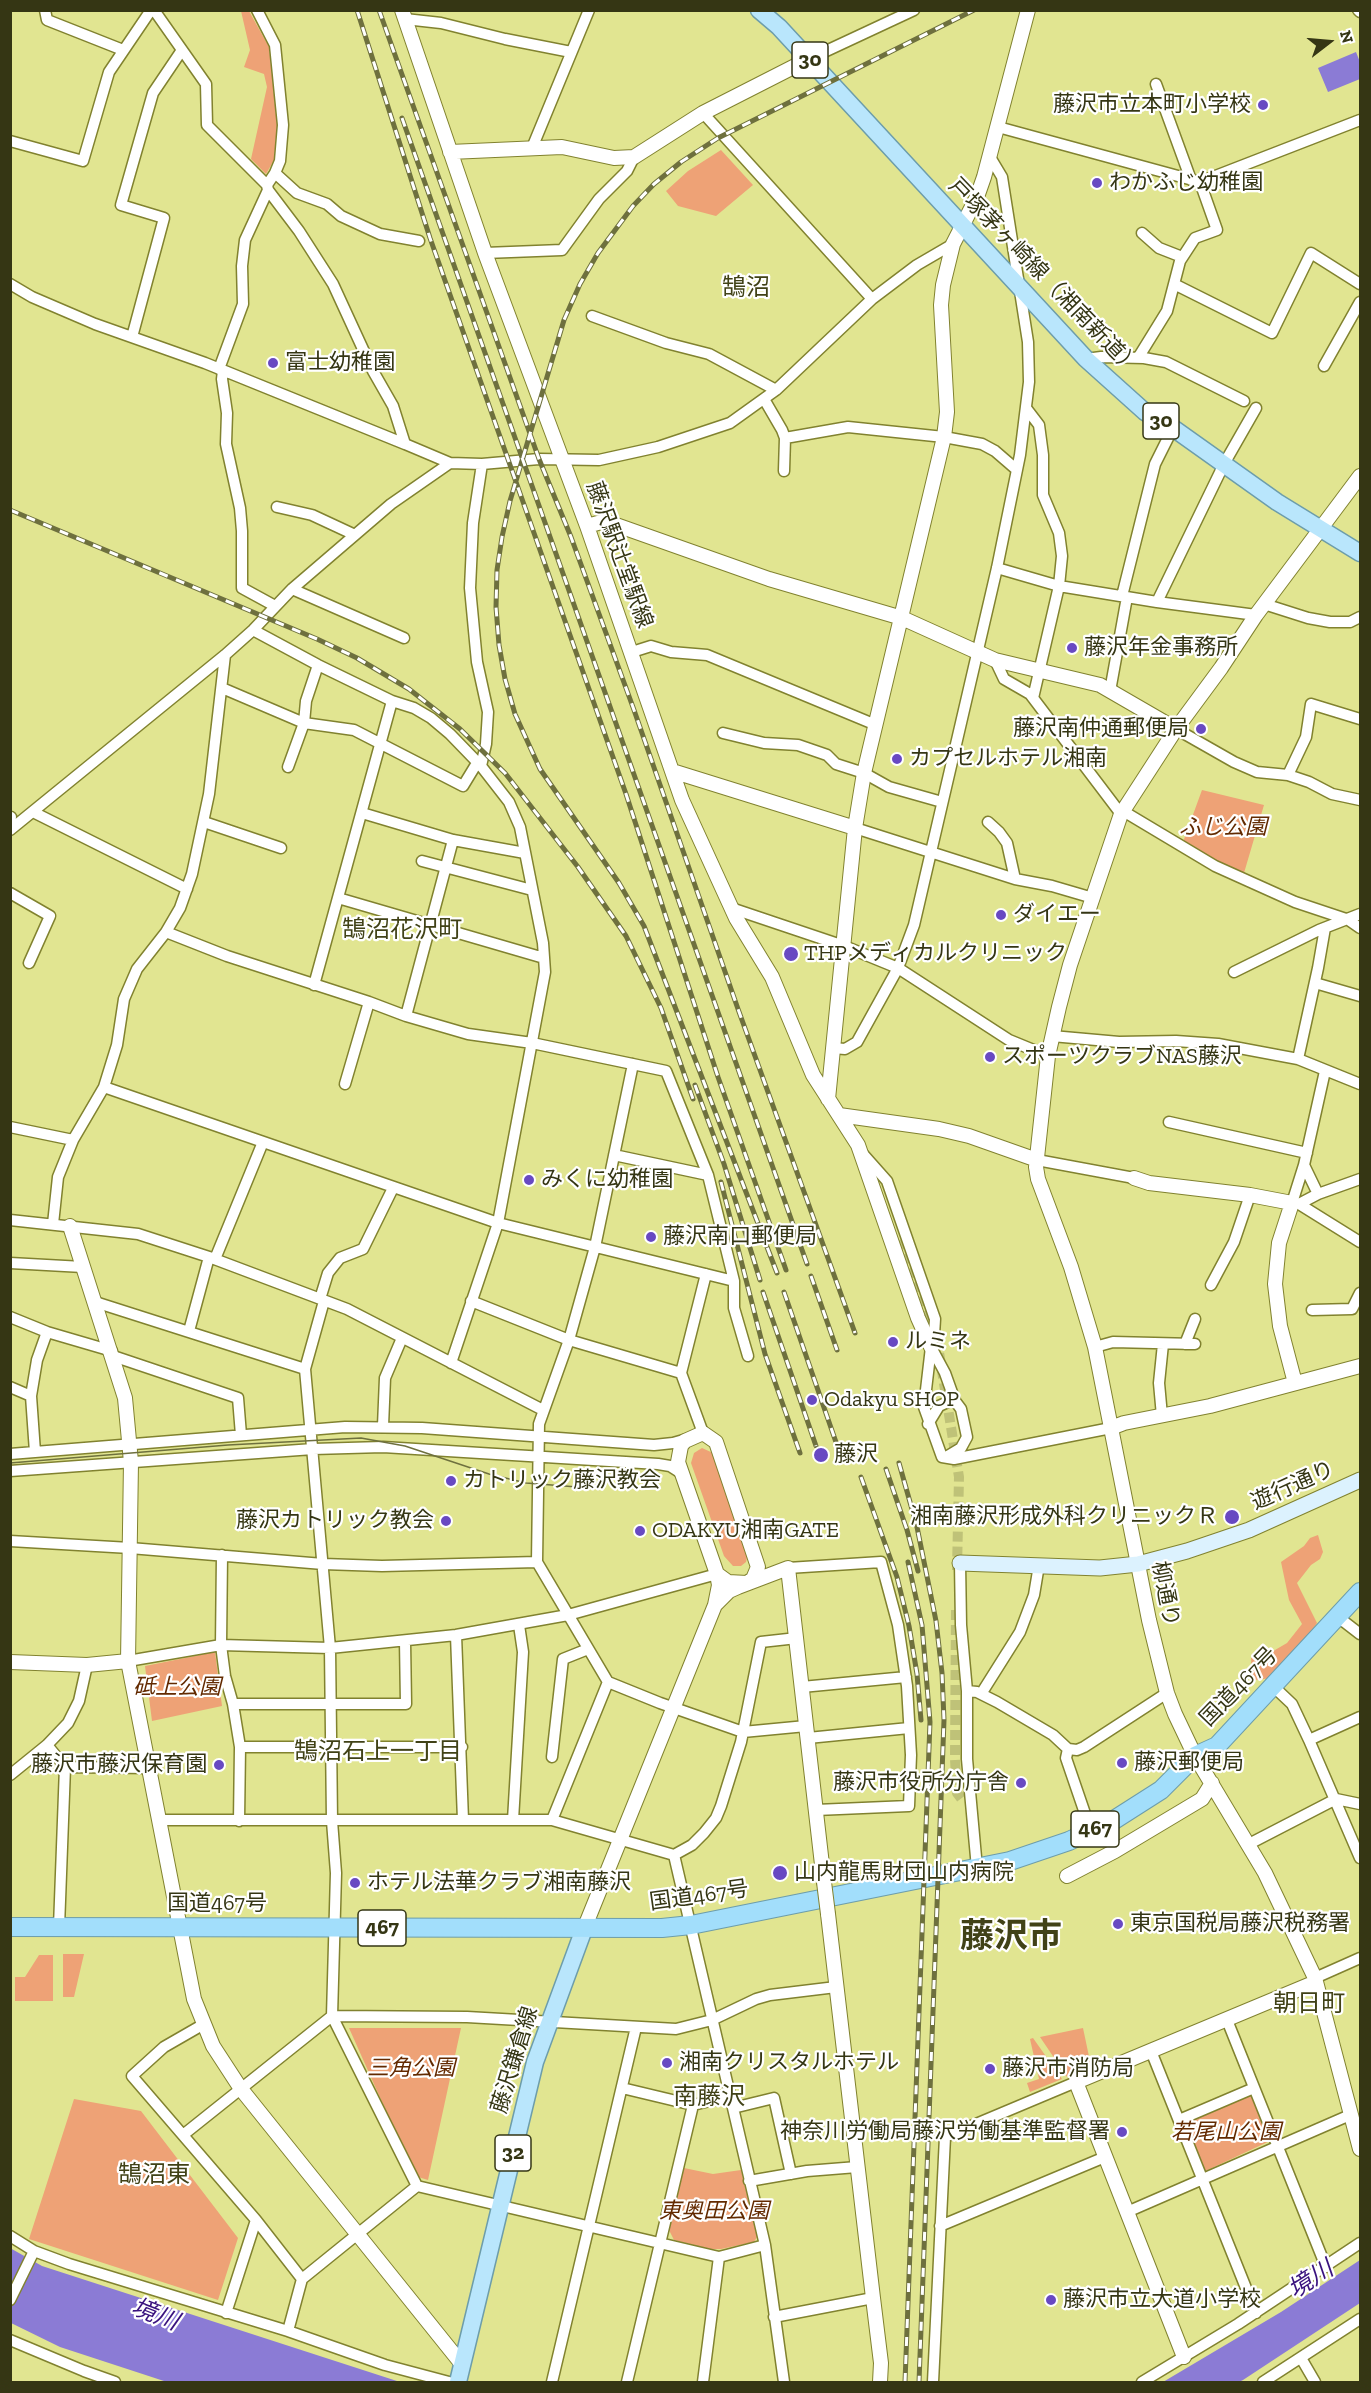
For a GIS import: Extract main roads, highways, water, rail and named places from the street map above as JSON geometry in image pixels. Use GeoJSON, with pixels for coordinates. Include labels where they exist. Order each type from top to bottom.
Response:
{"type":"FeatureCollection","features":[{"type":"Feature","properties":{"kind":"highway","name":"国道467号"},"geometry":{"type":"LineString","coordinates":[[10,1927],[584,1929],[691,1925],[1028,1856],[1114,1820],[1161,1790],[1196,1755],[1217,1746],[1360,1592]]}},
{"type":"Feature","properties":{"kind":"main road","name":"戸塚茅ヶ崎線（湘南新道）"},"geometry":{"type":"LineString","coordinates":[[759,10],[779,27],[809,59],[1086,359],[1145,412],[1173,428],[1277,502],[1360,553]]}},
{"type":"Feature","properties":{"kind":"main road","name":"遊行通り"},"geometry":{"type":"LineString","coordinates":[[960,1563],[1100,1568],[1138,1564],[1187,1551],[1249,1530],[1360,1480]]}},
{"type":"Feature","properties":{"kind":"main road","name":"藤沢鎌倉線"},"geometry":{"type":"LineString","coordinates":[[458,2382],[535,2062],[584,1929]]}},
{"type":"Feature","properties":{"kind":"water"},"geometry":{"type":"Polygon","coordinates":[[[1356,52],[1360,62],[1360,79],[1328,92],[1318,68],[1356,52]]]}},
{"type":"Feature","properties":{"kind":"water","name":"境川"},"geometry":{"type":"Polygon","coordinates":[[[10,2248],[42,2266],[400,2382],[167,2382],[60,2347],[11,2323],[10,2248]]]}},
{"type":"Feature","properties":{"kind":"water"},"geometry":{"type":"Polygon","coordinates":[[[1360,2260],[1360,2303],[1243,2380],[1239,2382],[1163,2382],[1281,2312],[1360,2260]]]}},
{"type":"Feature","properties":{"kind":"tunnel"},"geometry":{"type":"LineString","coordinates":[[900,1240],[938,1346],[959,1477],[957,1570]]}},
{"type":"Feature","properties":{"kind":"tunnel"},"geometry":{"type":"LineString","coordinates":[[956,1610],[955,1759],[957,1793],[963,1801]]}},
{"type":"Feature","properties":{"kind":"tram line"},"geometry":{"type":"LineString","coordinates":[[10,1463],[228,1445],[361,1438],[405,1446],[489,1474],[526,1483],[590,1488]]}},
{"type":"Feature","properties":{"kind":"railway"},"geometry":{"type":"LineString","coordinates":[[357,10],[430,238],[626,794],[718,1077],[786,1270]]}},
{"type":"Feature","properties":{"kind":"railway"},"geometry":{"type":"LineString","coordinates":[[379,10],[539,459],[571,537],[634,710],[738,1009],[855,1333]]}},
{"type":"Feature","properties":{"kind":"railway"},"geometry":{"type":"LineString","coordinates":[[777,1273],[644,926],[619,883],[540,769],[515,714],[505,679],[496,607],[497,570],[502,537],[510,501],[564,320],[580,284],[598,253],[633,206],[654,184],[681,162],[718,138],[974,10]]}},
{"type":"Feature","properties":{"kind":"railway"},"geometry":{"type":"LineString","coordinates":[[402,118],[807,1264]]}},
{"type":"Feature","properties":{"kind":"railway"},"geometry":{"type":"LineString","coordinates":[[10,510],[357,658],[409,689],[460,729],[505,773],[578,867],[626,936],[661,1008],[693,1099]]}},
{"type":"Feature","properties":{"kind":"railway"},"geometry":{"type":"LineString","coordinates":[[695,1085],[724,1164],[760,1280]]}},
{"type":"Feature","properties":{"kind":"railway"},"geometry":{"type":"LineString","coordinates":[[721,1182],[765,1354],[800,1453]]}},
{"type":"Feature","properties":{"kind":"railway"},"geometry":{"type":"LineString","coordinates":[[811,1276],[837,1350]]}},
{"type":"Feature","properties":{"kind":"railway"},"geometry":{"type":"LineString","coordinates":[[763,1292],[816,1446]]}},
{"type":"Feature","properties":{"kind":"railway"},"geometry":{"type":"LineString","coordinates":[[784,1292],[838,1448]]}},
{"type":"Feature","properties":{"kind":"railway"},"geometry":{"type":"LineString","coordinates":[[899,1463],[917,1527],[936,1621],[944,1720],[919,2382]]}},
{"type":"Feature","properties":{"kind":"railway"},"geometry":{"type":"LineString","coordinates":[[886,1469],[918,1571]]}},
{"type":"Feature","properties":{"kind":"railway"},"geometry":{"type":"LineString","coordinates":[[861,1477],[897,1577],[909,1626],[917,1674],[921,1720]]}},
{"type":"Feature","properties":{"kind":"railway"},"geometry":{"type":"LineString","coordinates":[[905,2382],[930,1722],[922,1625],[908,1562]]}},
{"type":"Feature","properties":{"kind":"place","name":"藤沢市立本町小学校"},"geometry":{"type":"Point","coordinates":[1263,105]}},
{"type":"Feature","properties":{"kind":"place","name":"わかふじ幼稚園"},"geometry":{"type":"Point","coordinates":[1097,183]}},
{"type":"Feature","properties":{"kind":"place","name":"富士幼稚園"},"geometry":{"type":"Point","coordinates":[273,363]}},
{"type":"Feature","properties":{"kind":"place","name":"藤沢年金事務所"},"geometry":{"type":"Point","coordinates":[1072,648]}},
{"type":"Feature","properties":{"kind":"place","name":"藤沢南仲通郵便局"},"geometry":{"type":"Point","coordinates":[1201,729]}},
{"type":"Feature","properties":{"kind":"place","name":"カプセルホテル湘南"},"geometry":{"type":"Point","coordinates":[897,759]}},
{"type":"Feature","properties":{"kind":"place","name":"ダイエー"},"geometry":{"type":"Point","coordinates":[1001,915]}},
{"type":"Feature","properties":{"kind":"place","name":"THPメディカルクリニック"},"geometry":{"type":"Point","coordinates":[791,954]}},
{"type":"Feature","properties":{"kind":"place","name":"スポーツクラブNAS藤沢"},"geometry":{"type":"Point","coordinates":[990,1057]}},
{"type":"Feature","properties":{"kind":"place","name":"みくに幼稚園"},"geometry":{"type":"Point","coordinates":[529,1180]}},
{"type":"Feature","properties":{"kind":"place","name":"藤沢南口郵便局"},"geometry":{"type":"Point","coordinates":[651,1237]}},
{"type":"Feature","properties":{"kind":"place","name":"ルミネ"},"geometry":{"type":"Point","coordinates":[893,1342]}},
{"type":"Feature","properties":{"kind":"place","name":"Odakyu SHOP"},"geometry":{"type":"Point","coordinates":[812,1400]}},
{"type":"Feature","properties":{"kind":"place","name":"藤沢"},"geometry":{"type":"Point","coordinates":[821,1455]}},
{"type":"Feature","properties":{"kind":"place","name":"カトリック藤沢教会"},"geometry":{"type":"Point","coordinates":[451,1481]}},
{"type":"Feature","properties":{"kind":"place","name":"湘南藤沢形成外科クリニックＲ"},"geometry":{"type":"Point","coordinates":[1232,1517]}},
{"type":"Feature","properties":{"kind":"place","name":"藤沢カトリック教会"},"geometry":{"type":"Point","coordinates":[446,1521]}},
{"type":"Feature","properties":{"kind":"place","name":"ODAKYU湘南GATE"},"geometry":{"type":"Point","coordinates":[640,1531]}},
{"type":"Feature","properties":{"kind":"place","name":"藤沢郵便局"},"geometry":{"type":"Point","coordinates":[1122,1763]}},
{"type":"Feature","properties":{"kind":"place","name":"藤沢市藤沢保育園"},"geometry":{"type":"Point","coordinates":[219,1765]}},
{"type":"Feature","properties":{"kind":"place","name":"藤沢市役所分庁舎"},"geometry":{"type":"Point","coordinates":[1021,1783]}},
{"type":"Feature","properties":{"kind":"place","name":"山内龍馬財団山内病院"},"geometry":{"type":"Point","coordinates":[780,1873]}},
{"type":"Feature","properties":{"kind":"place","name":"ホテル法華クラブ湘南藤沢"},"geometry":{"type":"Point","coordinates":[355,1883]}},
{"type":"Feature","properties":{"kind":"place","name":"東京国税局藤沢税務署"},"geometry":{"type":"Point","coordinates":[1118,1924]}},
{"type":"Feature","properties":{"kind":"place","name":"湘南クリスタルホテル"},"geometry":{"type":"Point","coordinates":[667,2063]}},
{"type":"Feature","properties":{"kind":"place","name":"藤沢市消防局"},"geometry":{"type":"Point","coordinates":[990,2069]}},
{"type":"Feature","properties":{"kind":"place","name":"神奈川労働局藤沢労働基準監督署"},"geometry":{"type":"Point","coordinates":[1122,2132]}},
{"type":"Feature","properties":{"kind":"place","name":"藤沢市立大道小学校"},"geometry":{"type":"Point","coordinates":[1051,2300]}},
{"type":"Feature","properties":{"kind":"district","name":"鵠沼"},"geometry":{"type":"Point","coordinates":[746,288]}},
{"type":"Feature","properties":{"kind":"district","name":"鵠沼花沢町"},"geometry":{"type":"Point","coordinates":[402,930]}},
{"type":"Feature","properties":{"kind":"district","name":"鵠沼石上一丁目"},"geometry":{"type":"Point","coordinates":[378,1752]}},
{"type":"Feature","properties":{"kind":"district","name":"藤沢市"},"geometry":{"type":"Point","coordinates":[1011,1937]}},
{"type":"Feature","properties":{"kind":"district","name":"朝日町"},"geometry":{"type":"Point","coordinates":[1309,2004]}},
{"type":"Feature","properties":{"kind":"district","name":"南藤沢"},"geometry":{"type":"Point","coordinates":[709,2097]}},
{"type":"Feature","properties":{"kind":"district","name":"鵠沼東"},"geometry":{"type":"Point","coordinates":[154,2175]}},
{"type":"Feature","properties":{"kind":"park label","name":"ふじ公園"},"geometry":{"type":"Point","coordinates":[1223,828]}},
{"type":"Feature","properties":{"kind":"park label","name":"砥上公園"},"geometry":{"type":"Point","coordinates":[177,1688]}},
{"type":"Feature","properties":{"kind":"park label","name":"三角公園"},"geometry":{"type":"Point","coordinates":[411,2069]}},
{"type":"Feature","properties":{"kind":"park label","name":"若尾山公園"},"geometry":{"type":"Point","coordinates":[1226,2133]}},
{"type":"Feature","properties":{"kind":"park label","name":"東奥田公園"},"geometry":{"type":"Point","coordinates":[714,2212]}}]}
